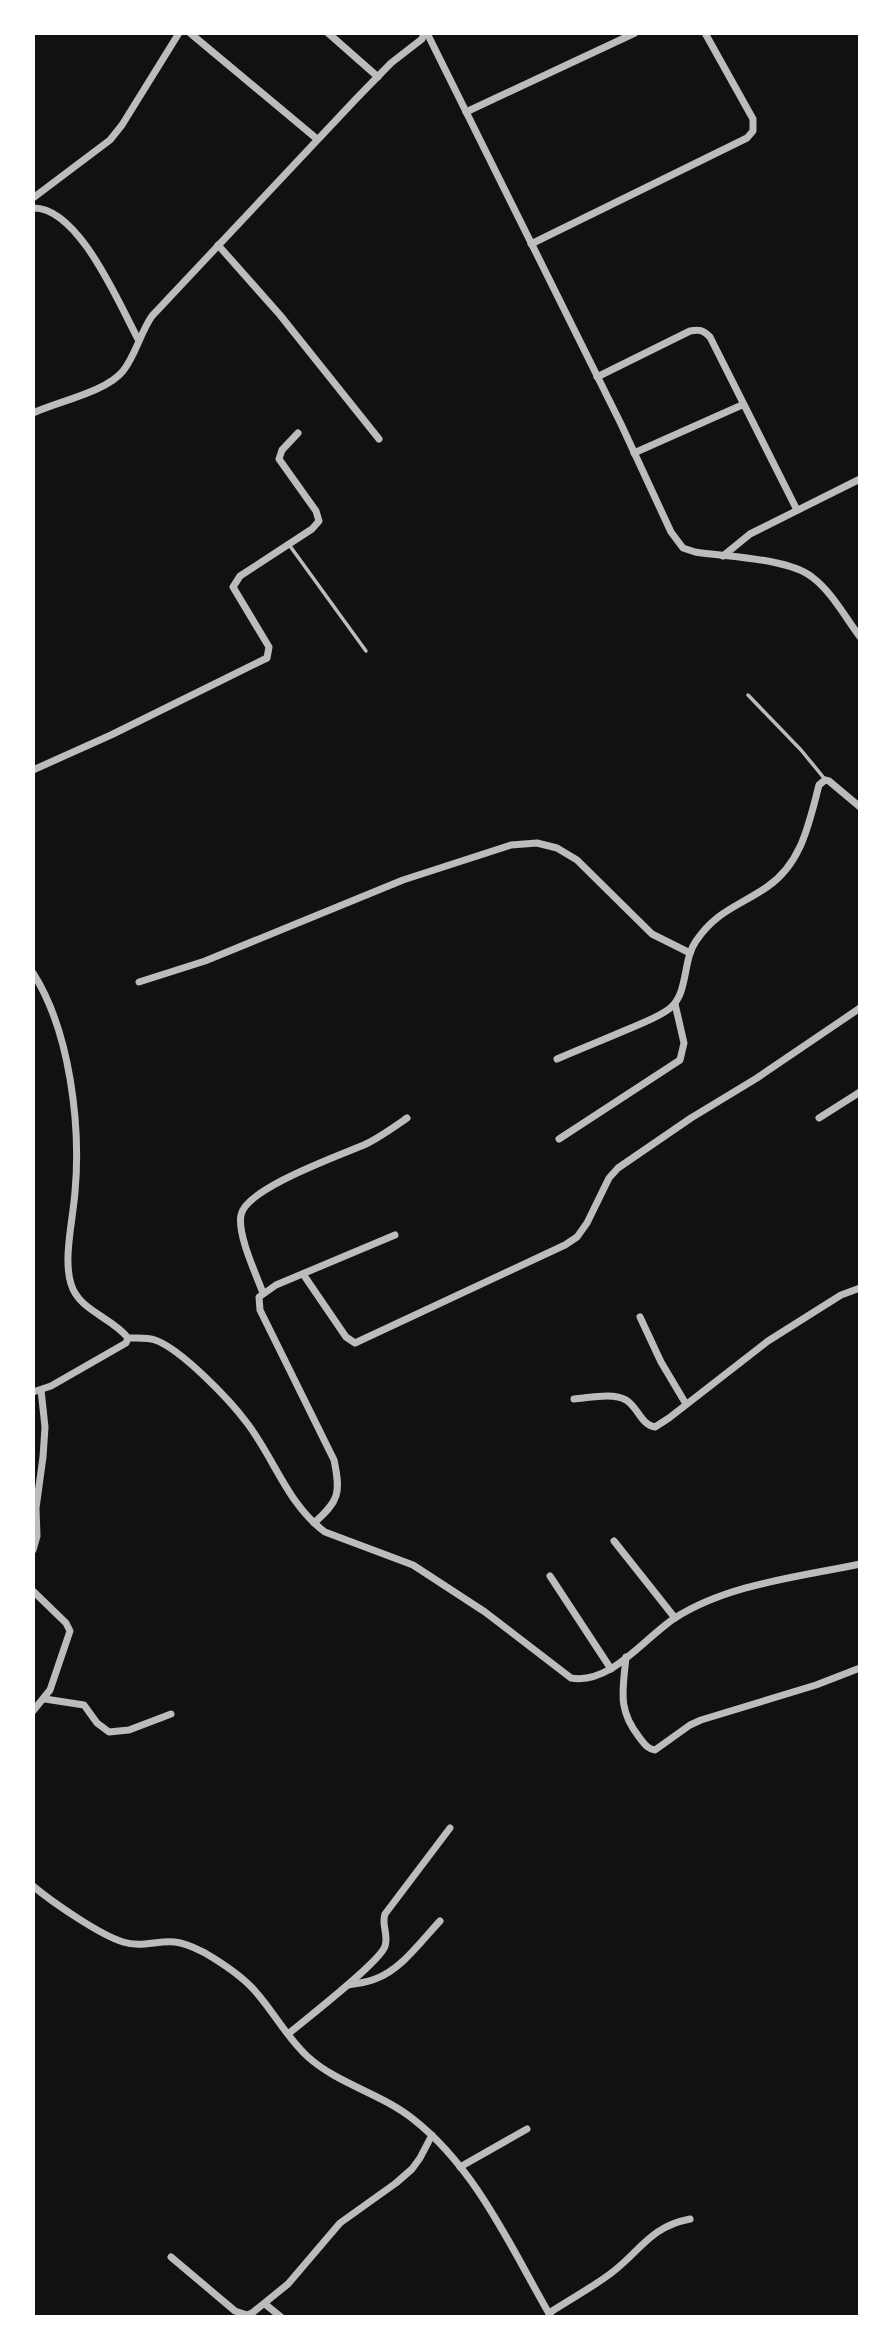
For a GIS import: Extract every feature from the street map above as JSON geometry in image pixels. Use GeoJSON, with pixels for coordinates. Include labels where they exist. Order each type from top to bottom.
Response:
{"type":"FeatureCollection","features":[{"type":"Feature","properties":{"kind":"street"},"geometry":{"type":"LineString","coordinates":[[33,198],[110,141],[179,33]]}},
{"type":"Feature","properties":{"kind":"street"},"geometry":{"type":"LineString","coordinates":[[190,33],[317,139]]}},
{"type":"Feature","properties":{"kind":"street"},"geometry":{"type":"LineString","coordinates":[[328,33],[378,77]]}},
{"type":"Feature","properties":{"kind":"street"},"geometry":{"type":"LineString","coordinates":[[33,413],[115,379],[130,361],[138,339],[152,316],[317,139],[391,64],[426,33],[671,532],[683,548],[695,552],[793,565],[812,576],[829,593],[860,637]]}},
{"type":"Feature","properties":{"kind":"street"},"geometry":{"type":"LineString","coordinates":[[466,112],[635,33]]}},
{"type":"Feature","properties":{"kind":"street"},"geometry":{"type":"LineString","coordinates":[[531,244],[747,138],[753,131],[753,119],[705,33]]}},
{"type":"Feature","properties":{"kind":"street"},"geometry":{"type":"LineString","coordinates":[[33,208],[59,216],[85,244],[138,339]]}},
{"type":"Feature","properties":{"kind":"street"},"geometry":{"type":"LineString","coordinates":[[218,245],[279,315],[379,439]]}},
{"type":"Feature","properties":{"kind":"street"},"geometry":{"type":"LineString","coordinates":[[597,377],[697,329],[704,331],[797,510]]}},
{"type":"Feature","properties":{"kind":"street"},"geometry":{"type":"LineString","coordinates":[[634,453],[742,405]]}},
{"type":"Feature","properties":{"kind":"street"},"geometry":{"type":"LineString","coordinates":[[33,771],[267,658],[269,647],[233,587],[240,576],[312,529],[319,521],[316,511],[279,459],[282,450],[298,433]]}},
{"type":"Feature","properties":{"kind":"street"},"geometry":{"type":"LineString","coordinates":[[723,556],[750,534],[860,479]]}},
{"type":"Feature","properties":{"kind":"street"},"geometry":{"type":"LineString","coordinates":[[557,1059],[640,1024],[667,1011],[675,1004],[680,997],[690,953],[703,931],[718,915],[768,886],[791,863],[805,837],[819,785],[825,780],[860,807]]}},
{"type":"Feature","properties":{"kind":"street"},"geometry":{"type":"LineString","coordinates":[[139,982],[205,961],[403,880],[511,845],[537,843],[558,848],[577,860],[652,934],[690,953]]}},
{"type":"Feature","properties":{"kind":"street"},"geometry":{"type":"LineString","coordinates":[[33,973],[58,1027],[77,1142],[68,1266],[71,1285],[80,1300],[128,1338],[155,1340],[172,1349],[226,1398],[247,1423],[305,1515],[325,1532],[413,1565],[443,1583],[571,1678],[590,1677],[611,1669],[675,1618],[722,1594],[860,1564]]}},
{"type":"Feature","properties":{"kind":"street"},"geometry":{"type":"LineString","coordinates":[[559,1139],[680,1060],[684,1043],[675,1004]]}},
{"type":"Feature","properties":{"kind":"street"},"geometry":{"type":"LineString","coordinates":[[303,1274],[346,1337],[355,1343],[543,1257],[577,1237],[587,1223],[609,1178],[618,1168],[860,1008]]}},
{"type":"Feature","properties":{"kind":"street"},"geometry":{"type":"LineString","coordinates":[[819,1118],[860,1092]]}},
{"type":"Feature","properties":{"kind":"street"},"geometry":{"type":"LineString","coordinates":[[263,1293],[241,1228],[240,1216],[243,1207],[287,1178],[369,1142],[407,1118]]}},
{"type":"Feature","properties":{"kind":"street"},"geometry":{"type":"LineString","coordinates":[[314,1523],[336,1501],[336,1469],[328,1445],[258,1303],[263,1293],[395,1235]]}},
{"type":"Feature","properties":{"kind":"street"},"geometry":{"type":"LineString","coordinates":[[574,1399],[620,1397],[627,1400],[651,1427],[669,1419],[768,1340],[841,1295],[860,1288]]}},
{"type":"Feature","properties":{"kind":"street"},"geometry":{"type":"LineString","coordinates":[[640,1317],[686,1404]]}},
{"type":"Feature","properties":{"kind":"street"},"geometry":{"type":"LineString","coordinates":[[33,1550],[37,1536],[36,1508],[44,1437],[37,1391],[126,1343],[128,1338]]}},
{"type":"Feature","properties":{"kind":"street"},"geometry":{"type":"LineString","coordinates":[[614,1541],[675,1618]]}},
{"type":"Feature","properties":{"kind":"street"},"geometry":{"type":"LineString","coordinates":[[550,1576],[611,1669]]}},
{"type":"Feature","properties":{"kind":"street"},"geometry":{"type":"LineString","coordinates":[[33,1591],[70,1631],[45,1699],[33,1711]]}},
{"type":"Feature","properties":{"kind":"street"},"geometry":{"type":"LineString","coordinates":[[626,1657],[624,1715],[647,1747],[656,1750],[701,1720],[816,1685],[860,1668]]}},
{"type":"Feature","properties":{"kind":"street"},"geometry":{"type":"LineString","coordinates":[[45,1699],[84,1705],[103,1730],[109,1732],[129,1730],[171,1714]]}},
{"type":"Feature","properties":{"kind":"street"},"geometry":{"type":"LineString","coordinates":[[288,2034],[347,1985],[384,1949],[385,1913],[450,1828]]}},
{"type":"Feature","properties":{"kind":"street"},"geometry":{"type":"LineString","coordinates":[[33,1886],[101,1931],[123,1942],[148,1945],[173,1941],[207,1955],[254,1989],[308,2057],[411,2117],[432,2135],[460,2167],[481,2197],[550,2315],[610,2274],[665,2225],[690,2219]]}},
{"type":"Feature","properties":{"kind":"street"},"geometry":{"type":"LineString","coordinates":[[347,1985],[382,1976],[440,1921]]}},
{"type":"Feature","properties":{"kind":"street"},"geometry":{"type":"LineString","coordinates":[[460,2167],[527,2129]]}},
{"type":"Feature","properties":{"kind":"street"},"geometry":{"type":"LineString","coordinates":[[171,2257],[235,2311],[247,2315],[288,2284],[340,2223],[412,2169],[432,2135]]}},
{"type":"Feature","properties":{"kind":"street"},"geometry":{"type":"LineString","coordinates":[[265,2304],[281,2317]]}},
{"type":"Feature","properties":{"kind":"lane"},"geometry":{"type":"LineString","coordinates":[[289,544],[366,651]]}},
{"type":"Feature","properties":{"kind":"lane"},"geometry":{"type":"LineString","coordinates":[[748,695],[801,750],[825,780]]}}]}
